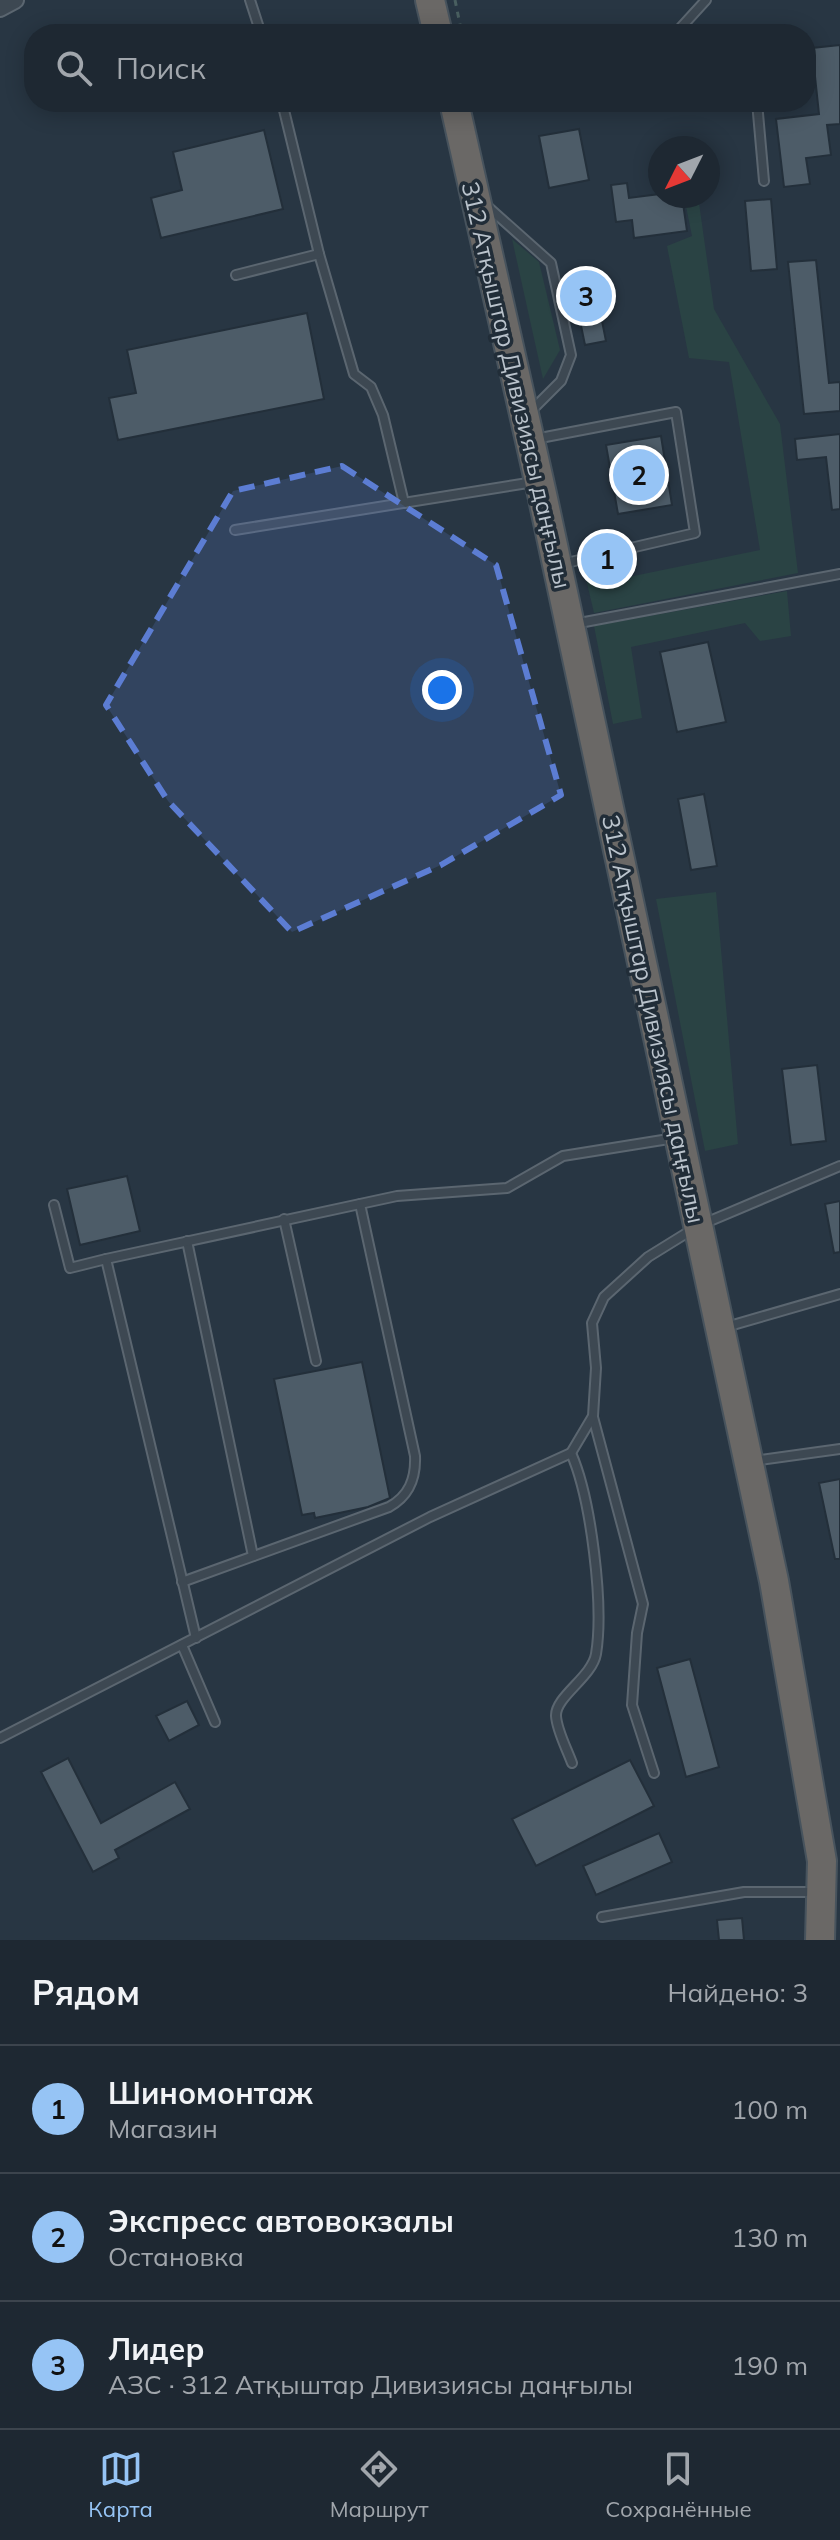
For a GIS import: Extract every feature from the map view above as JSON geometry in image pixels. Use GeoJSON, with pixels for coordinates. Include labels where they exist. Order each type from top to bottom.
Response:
{"type":"FeatureCollection","features":[{"type":"Feature","properties":{"kind":"highway"},"geometry":{"type":"LineString","coordinates":[[430,0],[436,24]]}},
{"type":"Feature","properties":{"kind":"highway","name":"312 Атқыштар Дивизиясы даңғылы"},"geometry":{"type":"LineString","coordinates":[[456,112],[539,481],[774,1581],[822,1861],[820,1940]]}},
{"type":"Feature","properties":{"kind":"street"},"geometry":{"type":"LineString","coordinates":[[0,8],[15,0]]}},
{"type":"Feature","properties":{"kind":"lane"},"geometry":{"type":"LineString","coordinates":[[250,0],[258,24]]}},
{"type":"Feature","properties":{"kind":"lane"},"geometry":{"type":"LineString","coordinates":[[684,24],[706,0]]}},
{"type":"Feature","properties":{"kind":"lane"},"geometry":{"type":"LineString","coordinates":[[284,112],[319,254],[354,374],[371,387],[383,415],[404,503]]}},
{"type":"Feature","properties":{"kind":"lane"},"geometry":{"type":"LineString","coordinates":[[758,112],[764,181]]}},
{"type":"Feature","properties":{"kind":"lane"},"geometry":{"type":"LineString","coordinates":[[475,195],[551,263],[571,355],[561,381],[527,428]]}},
{"type":"Feature","properties":{"kind":"lane"},"geometry":{"type":"LineString","coordinates":[[236,275],[319,254]]}},
{"type":"Feature","properties":{"kind":"lane"},"geometry":{"type":"LineString","coordinates":[[527,428],[676,412],[695,533],[557,565]]}},
{"type":"Feature","properties":{"kind":"lane"},"geometry":{"type":"LineString","coordinates":[[235,530],[539,481]]}},
{"type":"Feature","properties":{"kind":"lane"},"geometry":{"type":"LineString","coordinates":[[570,625],[840,574]]}},
{"type":"Feature","properties":{"kind":"lane"},"geometry":{"type":"LineString","coordinates":[[54,1205],[70,1268],[397,1196],[507,1188],[563,1156],[679,1137]]}},
{"type":"Feature","properties":{"kind":"lane"},"geometry":{"type":"LineString","coordinates":[[654,1773],[632,1705],[637,1633],[643,1604],[593,1416],[596,1368],[592,1323],[604,1297],[648,1257],[698,1226],[840,1166]]}},
{"type":"Feature","properties":{"kind":"lane"},"geometry":{"type":"LineString","coordinates":[[182,1582],[389,1507],[401,1500],[413,1480],[415,1456],[360,1204]]}},
{"type":"Feature","properties":{"kind":"lane"},"geometry":{"type":"LineString","coordinates":[[284,1219],[316,1361]]}},
{"type":"Feature","properties":{"kind":"lane"},"geometry":{"type":"LineString","coordinates":[[187,1241],[253,1556]]}},
{"type":"Feature","properties":{"kind":"lane"},"geometry":{"type":"LineString","coordinates":[[106,1259],[196,1638]]}},
{"type":"Feature","properties":{"kind":"lane"},"geometry":{"type":"LineString","coordinates":[[722,1329],[840,1294]]}},
{"type":"Feature","properties":{"kind":"lane"},"geometry":{"type":"LineString","coordinates":[[0,1738],[430,1517],[571,1453],[593,1416]]}},
{"type":"Feature","properties":{"kind":"lane"},"geometry":{"type":"LineString","coordinates":[[749,1462],[840,1449]]}},
{"type":"Feature","properties":{"kind":"lane"},"geometry":{"type":"LineString","coordinates":[[571,1453],[590,1526],[597,1636],[596,1658],[589,1672],[561,1704],[556,1715],[572,1763]]}},
{"type":"Feature","properties":{"kind":"lane"},"geometry":{"type":"LineString","coordinates":[[182,1645],[215,1722]]}},
{"type":"Feature","properties":{"kind":"lane"},"geometry":{"type":"LineString","coordinates":[[602,1917],[744,1892],[821,1892]]}},
{"type":"Feature","properties":{"kind":"path"},"geometry":{"type":"LineString","coordinates":[[455,0],[460,24]]}},
{"type":"Feature","properties":{"kind":"highlighted area"},"geometry":{"type":"Polygon","coordinates":[[[342,466],[496,565],[561,795],[441,865],[292,932],[168,801],[106,705],[233,491],[342,466]]]}},
{"type":"Feature","properties":{"kind":"green space"},"geometry":{"type":"Polygon","coordinates":[[[686,208],[700,208],[714,309],[780,424],[798,573],[594,613],[583,566],[610,562],[614,580],[760,550],[729,362],[689,358],[667,246],[692,236],[686,208]]]}},
{"type":"Feature","properties":{"kind":"green space"},"geometry":{"type":"Polygon","coordinates":[[[512,239],[539,262],[560,350],[543,379],[512,239]]]}},
{"type":"Feature","properties":{"kind":"green space"},"geometry":{"type":"Polygon","coordinates":[[[787,591],[791,636],[760,641],[745,623],[631,647],[642,718],[613,724],[594,626],[787,591]]]}},
{"type":"Feature","properties":{"kind":"green space"},"geometry":{"type":"Polygon","coordinates":[[[716,892],[738,1144],[705,1151],[656,899],[716,892]]]}},
{"type":"Feature","properties":{"kind":"building"},"geometry":{"type":"Polygon","coordinates":[[[840,45],[840,124],[827,125],[831,155],[806,158],[810,184],[784,187],[776,119],[819,114],[816,48],[840,45]]]}},
{"type":"Feature","properties":{"kind":"building"},"geometry":{"type":"Polygon","coordinates":[[[579,129],[589,180],[549,188],[539,136],[579,129]]]}},
{"type":"Feature","properties":{"kind":"building"},"geometry":{"type":"Polygon","coordinates":[[[264,130],[283,209],[161,238],[151,198],[182,190],[173,152],[264,130]]]}},
{"type":"Feature","properties":{"kind":"building"},"geometry":{"type":"Polygon","coordinates":[[[627,183],[629,198],[648,196],[648,208],[684,208],[687,231],[634,238],[632,220],[616,222],[611,185],[627,183]]]}},
{"type":"Feature","properties":{"kind":"building"},"geometry":{"type":"Polygon","coordinates":[[[771,199],[777,269],[751,271],[745,201],[771,199]]]}},
{"type":"Feature","properties":{"kind":"building"},"geometry":{"type":"Polygon","coordinates":[[[816,260],[829,383],[840,382],[840,411],[804,414],[788,262],[816,260]]]}},
{"type":"Feature","properties":{"kind":"building"},"geometry":{"type":"Polygon","coordinates":[[[602,273],[609,308],[600,311],[606,341],[585,345],[579,316],[570,318],[562,282],[602,273]]]}},
{"type":"Feature","properties":{"kind":"building"},"geometry":{"type":"Polygon","coordinates":[[[307,313],[324,399],[118,440],[109,398],[136,393],[127,350],[307,313]]]}},
{"type":"Feature","properties":{"kind":"building"},"geometry":{"type":"Polygon","coordinates":[[[840,434],[840,509],[832,510],[826,457],[797,460],[795,439],[840,434]]]}},
{"type":"Feature","properties":{"kind":"building"},"geometry":{"type":"Polygon","coordinates":[[[661,436],[672,505],[618,514],[606,445],[661,436]]]}},
{"type":"Feature","properties":{"kind":"building"},"geometry":{"type":"Polygon","coordinates":[[[708,642],[726,722],[677,732],[660,652],[708,642]]]}},
{"type":"Feature","properties":{"kind":"building"},"geometry":{"type":"Polygon","coordinates":[[[704,794],[717,866],[691,870],[678,799],[704,794]]]}},
{"type":"Feature","properties":{"kind":"building"},"geometry":{"type":"Polygon","coordinates":[[[817,1065],[826,1141],[791,1145],[782,1069],[817,1065]]]}},
{"type":"Feature","properties":{"kind":"building"},"geometry":{"type":"Polygon","coordinates":[[[127,1176],[140,1231],[80,1245],[67,1189],[127,1176]]]}},
{"type":"Feature","properties":{"kind":"building"},"geometry":{"type":"Polygon","coordinates":[[[840,1201],[840,1252],[834,1253],[825,1204],[840,1201]]]}},
{"type":"Feature","properties":{"kind":"building"},"geometry":{"type":"Polygon","coordinates":[[[362,1362],[390,1498],[368,1507],[315,1518],[314,1513],[302,1515],[274,1379],[362,1362]]]}},
{"type":"Feature","properties":{"kind":"building"},"geometry":{"type":"Polygon","coordinates":[[[840,1479],[840,1559],[835,1559],[819,1483],[840,1479]]]}},
{"type":"Feature","properties":{"kind":"building"},"geometry":{"type":"Polygon","coordinates":[[[690,1659],[719,1767],[686,1777],[657,1668],[690,1659]]]}},
{"type":"Feature","properties":{"kind":"building"},"geometry":{"type":"Polygon","coordinates":[[[187,1701],[199,1725],[169,1741],[156,1716],[187,1701]]]}},
{"type":"Feature","properties":{"kind":"building"},"geometry":{"type":"Polygon","coordinates":[[[68,1758],[101,1823],[175,1782],[190,1809],[115,1850],[119,1858],[93,1872],[41,1772],[68,1758]]]}},
{"type":"Feature","properties":{"kind":"building"},"geometry":{"type":"Polygon","coordinates":[[[630,1760],[654,1806],[536,1866],[512,1819],[630,1760]]]}},
{"type":"Feature","properties":{"kind":"building"},"geometry":{"type":"Polygon","coordinates":[[[659,1833],[672,1862],[596,1895],[583,1866],[659,1833]]]}},
{"type":"Feature","properties":{"kind":"building"},"geometry":{"type":"Polygon","coordinates":[[[742,1918],[744,1940],[719,1940],[717,1920],[742,1918]]]}},
{"type":"Feature","properties":{"kind":"place","name":"Лидер"},"geometry":{"type":"Point","coordinates":[586,296]}},
{"type":"Feature","properties":{"kind":"place","name":"Экспресс автовокзалы"},"geometry":{"type":"Point","coordinates":[639,475]}},
{"type":"Feature","properties":{"kind":"place","name":"Шиномонтаж"},"geometry":{"type":"Point","coordinates":[607,559]}}]}
